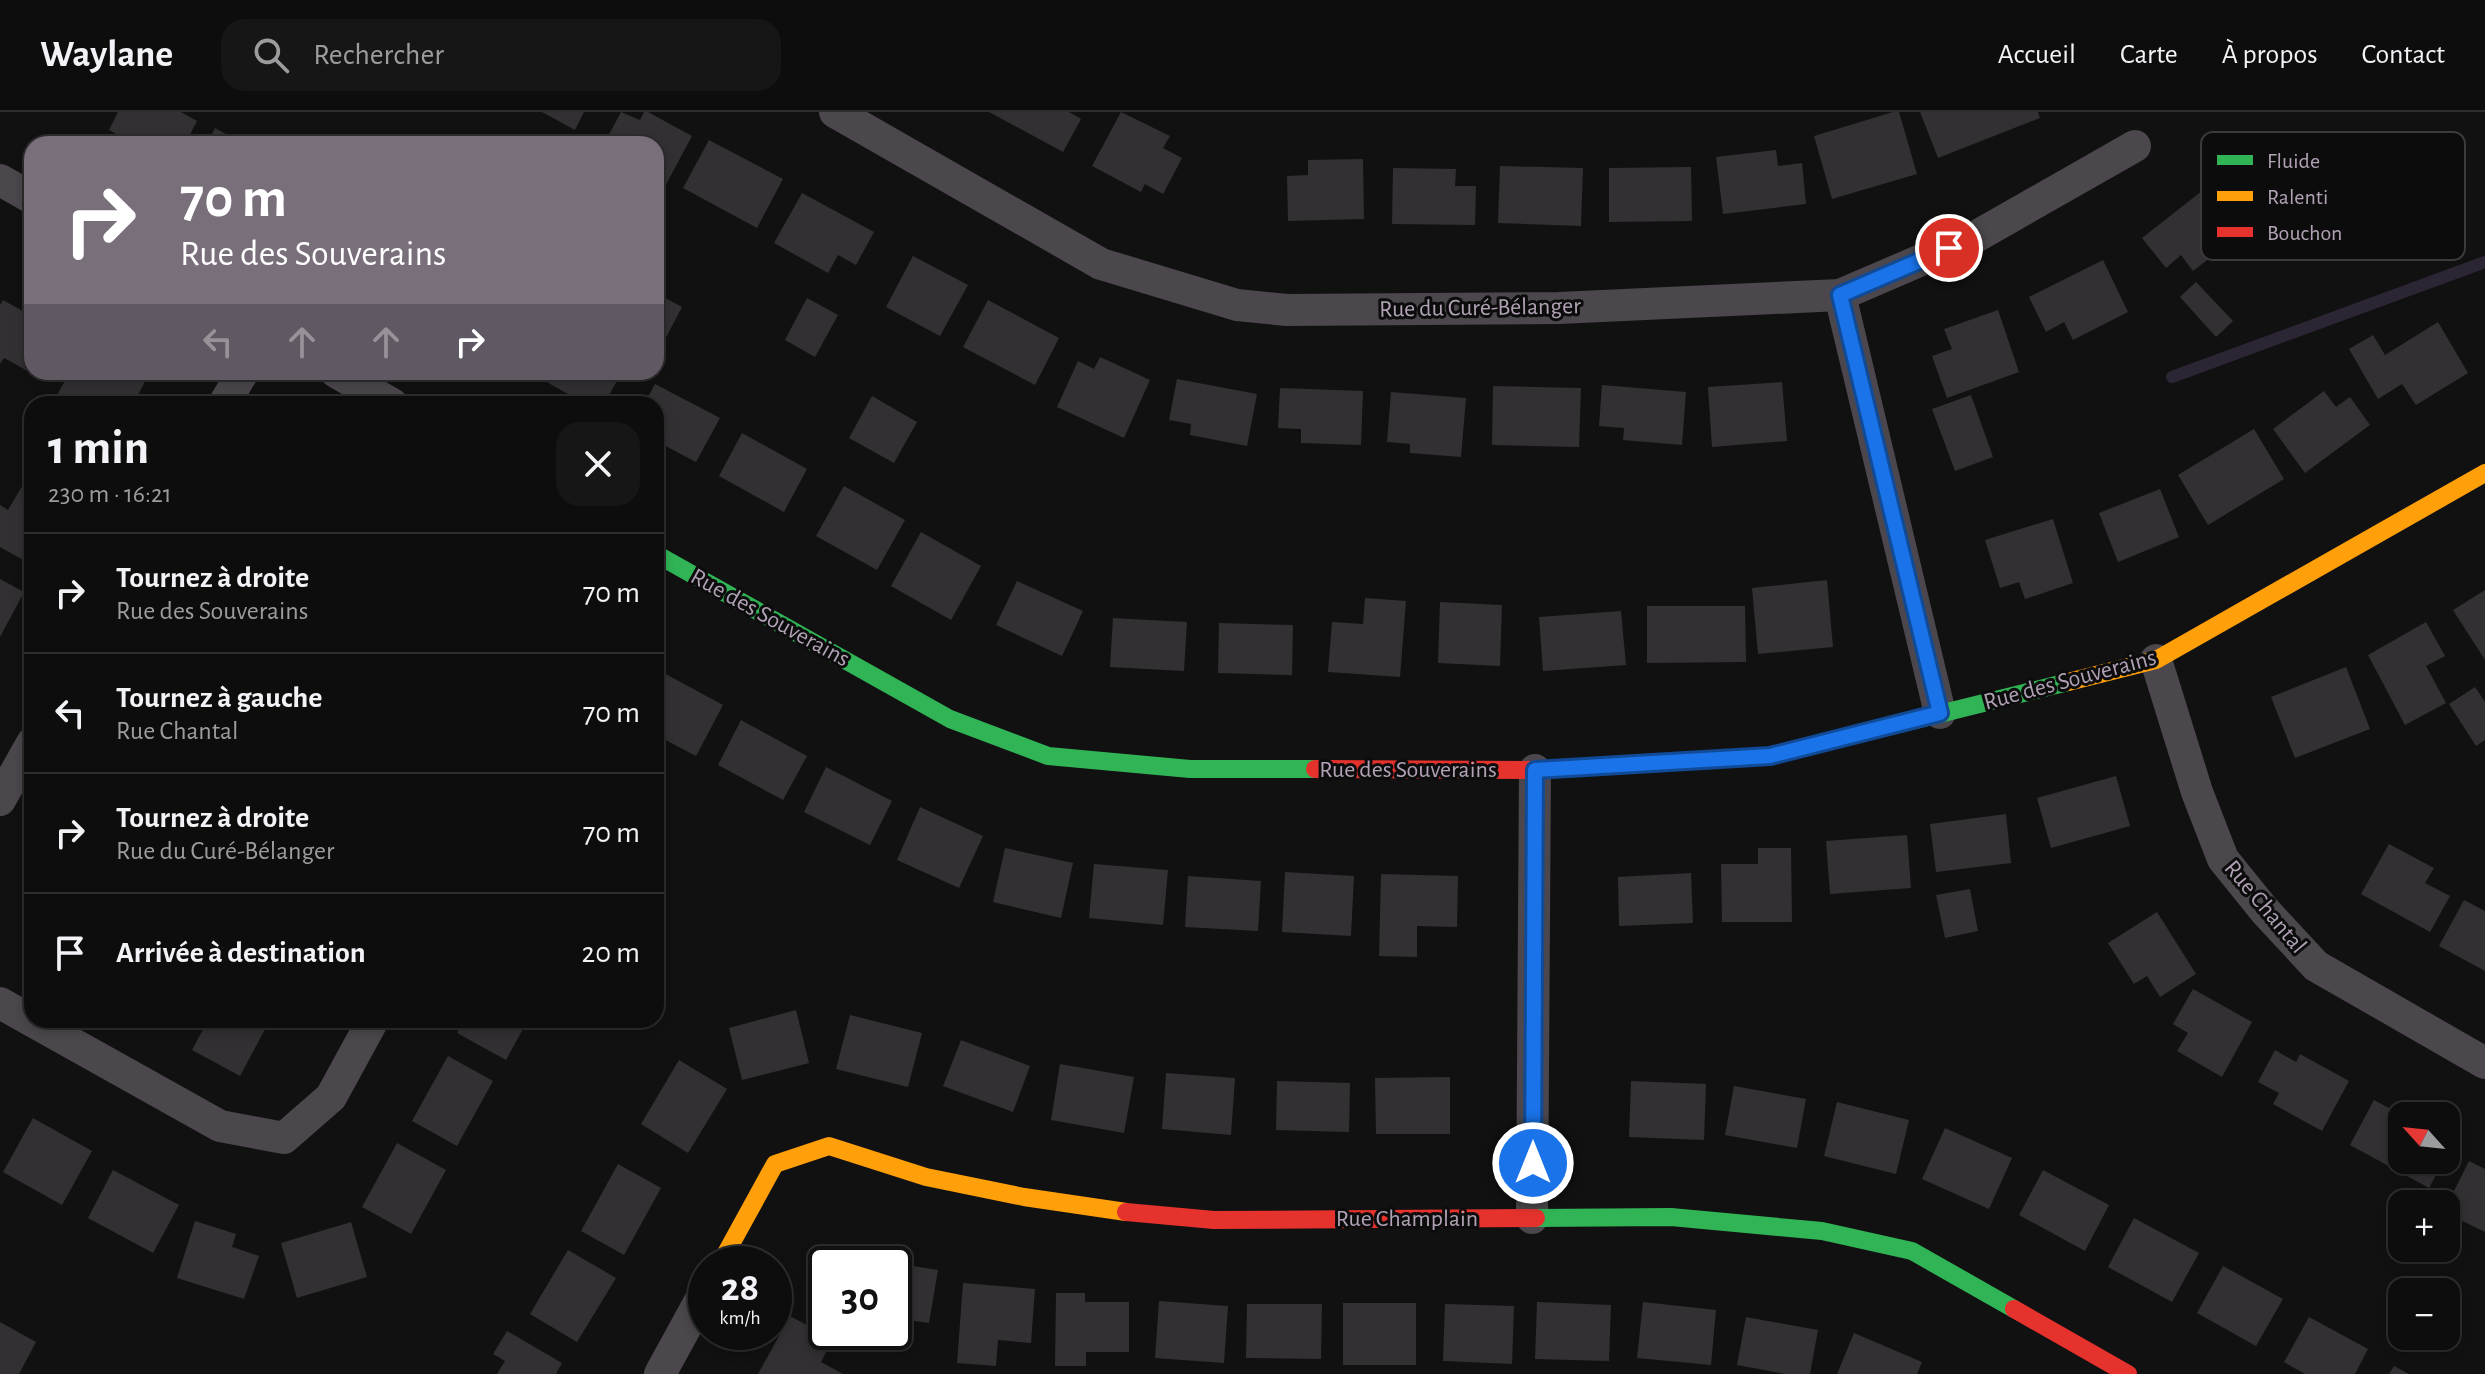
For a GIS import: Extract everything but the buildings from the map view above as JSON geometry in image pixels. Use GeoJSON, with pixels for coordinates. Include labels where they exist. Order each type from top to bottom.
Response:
{"type":"FeatureCollection","features":[{"type":"Feature","properties":{"kind":"street","name":"Rue du Curé-Bélanger"},"geometry":{"type":"LineString","coordinates":[[835,112],[1101,264],[1237,305],[1287,310],[1559,308],[1840,295],[1977,236],[2135,146]]}},
{"type":"Feature","properties":{"kind":"street"},"geometry":{"type":"LineString","coordinates":[[0,180],[24,194]]}},
{"type":"Feature","properties":{"kind":"street"},"geometry":{"type":"LineString","coordinates":[[1840,295],[1940,713]]}},
{"type":"Feature","properties":{"kind":"street"},"geometry":{"type":"LineString","coordinates":[[350,380],[378,396]]}},
{"type":"Feature","properties":{"kind":"street","name":"Rue des Souverains"},"geometry":{"type":"LineString","coordinates":[[664,558],[950,719],[1048,756],[1190,769],[1535,770],[1770,756],[2156,660],[2485,473]]}},
{"type":"Feature","properties":{"kind":"street","name":"Rue Chantal"},"geometry":{"type":"LineString","coordinates":[[2156,660],[2197,792],[2223,859],[2265,911],[2316,966],[2485,1063]]}},
{"type":"Feature","properties":{"kind":"street"},"geometry":{"type":"LineString","coordinates":[[0,800],[24,757]]}},
{"type":"Feature","properties":{"kind":"street"},"geometry":{"type":"LineString","coordinates":[[1532,1218],[1535,770]]}},
{"type":"Feature","properties":{"kind":"street"},"geometry":{"type":"LineString","coordinates":[[0,1003],[24,1016]]}},
{"type":"Feature","properties":{"kind":"street"},"geometry":{"type":"LineString","coordinates":[[45,1028],[220,1126],[284,1138],[331,1097],[369,1028]]}},
{"type":"Feature","properties":{"kind":"street","name":"Rue Champlain"},"geometry":{"type":"LineString","coordinates":[[730,1246],[775,1164],[829,1146],[926,1177],[1024,1197],[1116,1211],[1214,1220],[1671,1217],[1822,1231],[1912,1251],[2128,1374]]}},
{"type":"Feature","properties":{"kind":"street"},"geometry":{"type":"LineString","coordinates":[[660,1374],[688,1323]]}},
{"type":"Feature","properties":{"kind":"waterway"},"geometry":{"type":"LineString","coordinates":[[2172,377],[2485,262]]}},
{"type":"Feature","properties":{"kind":"traffic: fast"},"geometry":{"type":"LineString","coordinates":[[664,558],[950,719],[1048,756],[1190,769],[1315,769]]}},
{"type":"Feature","properties":{"kind":"traffic: fast"},"geometry":{"type":"LineString","coordinates":[[1585,767],[1770,756],[2068,682]]}},
{"type":"Feature","properties":{"kind":"traffic: fast"},"geometry":{"type":"LineString","coordinates":[[1536,1218],[1671,1217],[1822,1231],[1912,1251],[2014,1309]]}},
{"type":"Feature","properties":{"kind":"traffic: slow"},"geometry":{"type":"LineString","coordinates":[[2068,682],[2156,660],[2485,473]]}},
{"type":"Feature","properties":{"kind":"traffic: slow"},"geometry":{"type":"LineString","coordinates":[[730,1246],[775,1164],[829,1146],[926,1177],[1024,1197],[1126,1212]]}},
{"type":"Feature","properties":{"kind":"traffic: jam"},"geometry":{"type":"LineString","coordinates":[[1315,769],[1535,770],[1585,767]]}},
{"type":"Feature","properties":{"kind":"traffic: jam"},"geometry":{"type":"LineString","coordinates":[[1126,1212],[1214,1220],[1536,1218]]}},
{"type":"Feature","properties":{"kind":"traffic: jam"},"geometry":{"type":"LineString","coordinates":[[2014,1309],[2128,1374]]}},
{"type":"Feature","properties":{"kind":"route"},"geometry":{"type":"LineString","coordinates":[[1533,1163],[1535,770],[1770,756],[1940,713],[1840,295],[1949,248]]}}]}
